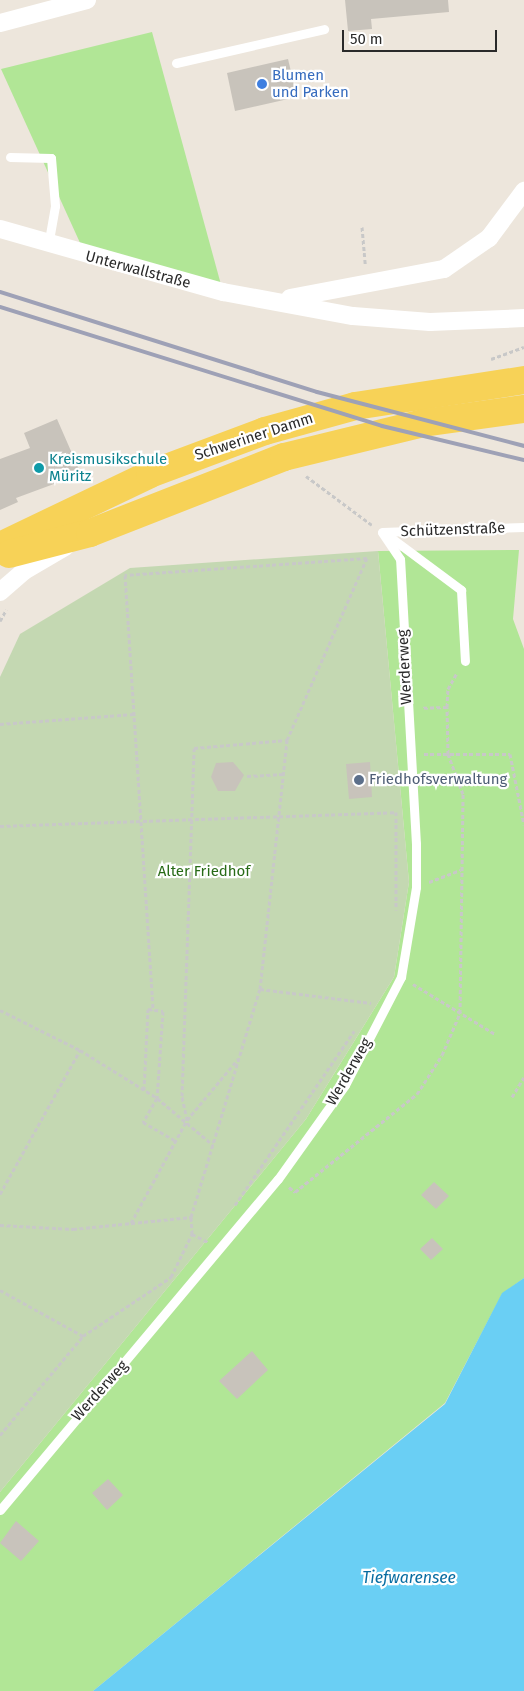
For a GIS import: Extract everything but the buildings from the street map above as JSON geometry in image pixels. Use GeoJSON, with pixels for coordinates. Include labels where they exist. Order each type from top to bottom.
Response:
{"type":"FeatureCollection","features":[{"type":"Feature","properties":{"kind":"main road","name":"Schweriner Damm"},"geometry":{"type":"LineString","coordinates":[[0,546],[150,474],[265,431],[355,406],[440,391],[524,380]]}},
{"type":"Feature","properties":{"kind":"main road","name":"Schweriner Damm"},"geometry":{"type":"LineString","coordinates":[[0,557],[90,533],[284,457],[329,444],[422,423],[524,409]]}},
{"type":"Feature","properties":{"kind":"street"},"geometry":{"type":"LineString","coordinates":[[0,23],[88,0]]}},
{"type":"Feature","properties":{"kind":"street","name":"Unterwallstraße"},"geometry":{"type":"LineString","coordinates":[[279,300],[444,269],[489,238],[524,192]]}},
{"type":"Feature","properties":{"kind":"street","name":"Unterwallstraße"},"geometry":{"type":"LineString","coordinates":[[0,229],[223,292],[279,300],[352,316],[430,322],[524,318]]}},
{"type":"Feature","properties":{"kind":"street"},"geometry":{"type":"LineString","coordinates":[[0,592],[24,571],[90,533]]}},
{"type":"Feature","properties":{"kind":"lane"},"geometry":{"type":"LineString","coordinates":[[176,63],[324,29]]}},
{"type":"Feature","properties":{"kind":"lane"},"geometry":{"type":"LineString","coordinates":[[10,157],[51,158],[55,206],[48,244]]}},
{"type":"Feature","properties":{"kind":"lane","name":"Schützenstraße"},"geometry":{"type":"LineString","coordinates":[[382,532],[524,527]]}},
{"type":"Feature","properties":{"kind":"lane"},"geometry":{"type":"LineString","coordinates":[[382,532],[461,590],[465,661]]}},
{"type":"Feature","properties":{"kind":"lane","name":"Werderweg"},"geometry":{"type":"LineString","coordinates":[[0,1510],[278,1179],[345,1085],[401,977],[416,887],[400,558],[382,532]]}},
{"type":"Feature","properties":{"kind":"path"},"geometry":{"type":"LineString","coordinates":[[362,227],[366,285]]}},
{"type":"Feature","properties":{"kind":"path"},"geometry":{"type":"LineString","coordinates":[[302,473],[382,532]]}},
{"type":"Feature","properties":{"kind":"path"},"geometry":{"type":"LineString","coordinates":[[0,1435],[83,1336],[171,1277],[192,1234],[191,1217],[260,988],[287,740],[367,558],[125,575],[153,1010]]}},
{"type":"Feature","properties":{"kind":"path"},"geometry":{"type":"LineString","coordinates":[[278,1179],[295,1192],[417,1094],[442,1055],[460,1013],[463,794],[448,754],[446,708],[448,689],[465,661]]}},
{"type":"Feature","properties":{"kind":"path"},"geometry":{"type":"LineString","coordinates":[[407,708],[446,708]]}},
{"type":"Feature","properties":{"kind":"path"},"geometry":{"type":"LineString","coordinates":[[0,724],[134,714]]}},
{"type":"Feature","properties":{"kind":"path"},"geometry":{"type":"LineString","coordinates":[[187,1120],[182,1096],[194,819],[194,748],[287,740]]}},
{"type":"Feature","properties":{"kind":"path"},"geometry":{"type":"LineString","coordinates":[[410,754],[510,754],[524,825]]}},
{"type":"Feature","properties":{"kind":"path"},"geometry":{"type":"LineString","coordinates":[[247,776],[284,774]]}},
{"type":"Feature","properties":{"kind":"path"},"geometry":{"type":"LineString","coordinates":[[0,826],[396,812],[396,915]]}},
{"type":"Feature","properties":{"kind":"path"},"geometry":{"type":"LineString","coordinates":[[416,887],[461,870]]}},
{"type":"Feature","properties":{"kind":"path"},"geometry":{"type":"LineString","coordinates":[[401,977],[494,1034]]}},
{"type":"Feature","properties":{"kind":"path"},"geometry":{"type":"LineString","coordinates":[[260,988],[374,1003]]}},
{"type":"Feature","properties":{"kind":"path"},"geometry":{"type":"LineString","coordinates":[[368,1011],[374,1003],[377,994]]}},
{"type":"Feature","properties":{"kind":"path"},"geometry":{"type":"LineString","coordinates":[[144,1090],[148,1009],[163,1011],[157,1098],[142,1122],[176,1141]]}},
{"type":"Feature","properties":{"kind":"path"},"geometry":{"type":"LineString","coordinates":[[0,1010],[80,1050],[157,1098],[187,1120],[213,1146]]}},
{"type":"Feature","properties":{"kind":"path"},"geometry":{"type":"LineString","coordinates":[[231,1211],[357,1027]]}},
{"type":"Feature","properties":{"kind":"path"},"geometry":{"type":"LineString","coordinates":[[0,1194],[80,1050]]}},
{"type":"Feature","properties":{"kind":"path"},"geometry":{"type":"LineString","coordinates":[[131,1223],[187,1120],[239,1058]]}},
{"type":"Feature","properties":{"kind":"path"},"geometry":{"type":"LineString","coordinates":[[512,1097],[524,1077]]}},
{"type":"Feature","properties":{"kind":"path"},"geometry":{"type":"LineString","coordinates":[[0,1225],[73,1230],[191,1217]]}},
{"type":"Feature","properties":{"kind":"path"},"geometry":{"type":"LineString","coordinates":[[192,1234],[209,1242],[214,1234]]}},
{"type":"Feature","properties":{"kind":"path"},"geometry":{"type":"LineString","coordinates":[[0,1290],[83,1336]]}},
{"type":"Feature","properties":{"kind":"green space"},"geometry":{"type":"Polygon","coordinates":[[[152,32],[223,292],[86,256],[1,69],[152,32]]]}},
{"type":"Feature","properties":{"kind":"green space"},"geometry":{"type":"Polygon","coordinates":[[[519,550],[513,619],[524,649],[524,1278],[502,1294],[445,1403],[93,1691],[0,1691],[0,1492],[306,1119],[394,977],[409,882],[378,551],[519,550]]]}},
{"type":"Feature","properties":{"kind":"green space","name":"Alter Friedhof"},"geometry":{"type":"Polygon","coordinates":[[[378,551],[409,882],[394,977],[306,1119],[0,1492],[0,677],[20,634],[130,568],[378,551]]]}},
{"type":"Feature","properties":{"kind":"water","name":"Tiefwarensee"},"geometry":{"type":"Polygon","coordinates":[[[524,1278],[524,1691],[93,1691],[445,1404],[502,1293],[524,1278]]]}},
{"type":"Feature","properties":{"kind":"railway"},"geometry":{"type":"LineString","coordinates":[[0,292],[317,392],[524,446]]}},
{"type":"Feature","properties":{"kind":"railway"},"geometry":{"type":"LineString","coordinates":[[0,307],[382,426],[524,460]]}},
{"type":"Feature","properties":{"kind":"place","name":"Blumen und Parken"},"geometry":{"type":"Point","coordinates":[262,84]}},
{"type":"Feature","properties":{"kind":"place","name":"Kreismusikschule Müritz"},"geometry":{"type":"Point","coordinates":[39,468]}},
{"type":"Feature","properties":{"kind":"place","name":"Friedhofsverwaltung"},"geometry":{"type":"Point","coordinates":[359,780]}}]}
